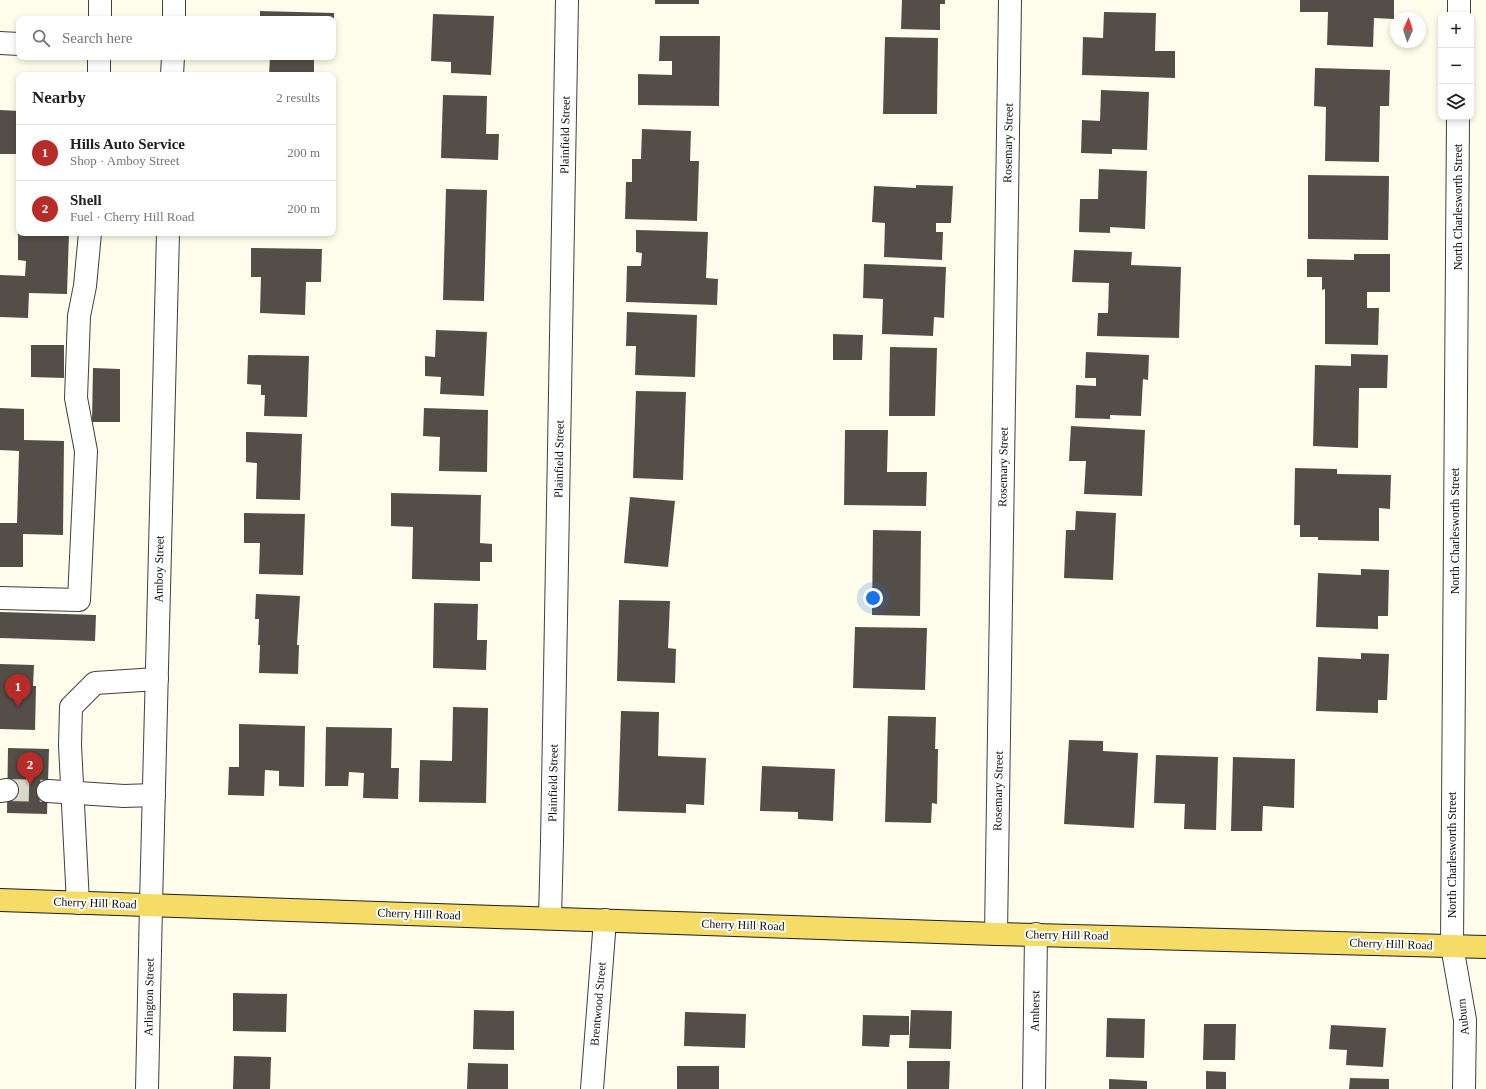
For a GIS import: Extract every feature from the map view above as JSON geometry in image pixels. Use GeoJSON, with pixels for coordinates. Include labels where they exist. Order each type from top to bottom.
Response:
{"type":"FeatureCollection","features":[{"type":"Feature","properties":{"kind":"main road","name":"Cherry Hill Road"},"geometry":{"type":"LineString","coordinates":[[0,900],[996,934],[1486,947]]}},
{"type":"Feature","properties":{"kind":"street"},"geometry":{"type":"LineString","coordinates":[[100,0],[100,16]]}},
{"type":"Feature","properties":{"kind":"street"},"geometry":{"type":"LineString","coordinates":[[174,0],[174,16]]}},
{"type":"Feature","properties":{"kind":"street","name":"Plainfield Street"},"geometry":{"type":"LineString","coordinates":[[550,918],[567,0]]}},
{"type":"Feature","properties":{"kind":"street","name":"Rosemary Street"},"geometry":{"type":"LineString","coordinates":[[996,934],[1010,0]]}},
{"type":"Feature","properties":{"kind":"street"},"geometry":{"type":"LineString","coordinates":[[1459,0],[1459,12]]}},
{"type":"Feature","properties":{"kind":"street"},"geometry":{"type":"LineString","coordinates":[[0,43],[16,44]]}},
{"type":"Feature","properties":{"kind":"street"},"geometry":{"type":"LineString","coordinates":[[99,60],[99,72]]}},
{"type":"Feature","properties":{"kind":"street"},"geometry":{"type":"LineString","coordinates":[[172,72],[173,60]]}},
{"type":"Feature","properties":{"kind":"street","name":"North Charlesworth Street"},"geometry":{"type":"LineString","coordinates":[[1452,946],[1458,120]]}},
{"type":"Feature","properties":{"kind":"street"},"geometry":{"type":"LineString","coordinates":[[0,598],[79,600],[86,451],[76,398],[79,316],[85,286],[90,236]]}},
{"type":"Feature","properties":{"kind":"street","name":"Amboy Street"},"geometry":{"type":"LineString","coordinates":[[151,905],[168,236]]}},
{"type":"Feature","properties":{"kind":"street"},"geometry":{"type":"LineString","coordinates":[[78,903],[70,745],[70,707],[95,683],[156,679]]}},
{"type":"Feature","properties":{"kind":"street"},"geometry":{"type":"LineString","coordinates":[[48,791],[124,796],[154,795]]}},
{"type":"Feature","properties":{"kind":"street","name":"Arlington Street"},"geometry":{"type":"LineString","coordinates":[[147,1089],[151,905]]}},
{"type":"Feature","properties":{"kind":"street","name":"Brentwood Street"},"geometry":{"type":"LineString","coordinates":[[592,1089],[605,920]]}},
{"type":"Feature","properties":{"kind":"street","name":"Amherst"},"geometry":{"type":"LineString","coordinates":[[1034,1089],[1036,934]]}},
{"type":"Feature","properties":{"kind":"street","name":"Auburn"},"geometry":{"type":"LineString","coordinates":[[1452,946],[1466,1020],[1464,1089]]}},
{"type":"Feature","properties":{"kind":"building"},"geometry":{"type":"Polygon","coordinates":[[[655,0],[699,0],[699,4],[655,4],[655,0]]]}},
{"type":"Feature","properties":{"kind":"building"},"geometry":{"type":"Polygon","coordinates":[[[902,0],[945,0],[945,4],[940,4],[940,30],[901,29],[902,0]]]}},
{"type":"Feature","properties":{"kind":"building"},"geometry":{"type":"Polygon","coordinates":[[[1300,0],[1394,0],[1394,12],[1390,12],[1390,19],[1374,18],[1373,47],[1327,45],[1328,12],[1300,12],[1300,0]]]}},
{"type":"Feature","properties":{"kind":"building"},"geometry":{"type":"Polygon","coordinates":[[[260,11],[334,13],[334,16],[260,16],[260,11]]]}},
{"type":"Feature","properties":{"kind":"building"},"geometry":{"type":"Polygon","coordinates":[[[1104,12],[1156,13],[1155,51],[1175,51],[1175,78],[1082,75],[1083,37],[1103,38],[1104,12]]]}},
{"type":"Feature","properties":{"kind":"building"},"geometry":{"type":"Polygon","coordinates":[[[433,14],[494,16],[491,75],[451,73],[451,62],[431,61],[433,14]]]}},
{"type":"Feature","properties":{"kind":"building"},"geometry":{"type":"Polygon","coordinates":[[[660,36],[720,36],[719,106],[638,105],[638,74],[672,75],[672,61],[659,61],[660,36]]]}},
{"type":"Feature","properties":{"kind":"building"},"geometry":{"type":"Polygon","coordinates":[[[885,37],[938,38],[937,114],[883,114],[885,37]]]}},
{"type":"Feature","properties":{"kind":"building"},"geometry":{"type":"Polygon","coordinates":[[[270,60],[314,60],[314,72],[269,72],[270,60]]]}},
{"type":"Feature","properties":{"kind":"building"},"geometry":{"type":"Polygon","coordinates":[[[1315,68],[1390,70],[1389,106],[1380,106],[1379,162],[1325,161],[1326,107],[1314,106],[1315,68]]]}},
{"type":"Feature","properties":{"kind":"building"},"geometry":{"type":"Polygon","coordinates":[[[1101,90],[1149,92],[1147,150],[1112,149],[1112,154],[1081,153],[1082,120],[1100,121],[1101,90]]]}},
{"type":"Feature","properties":{"kind":"building"},"geometry":{"type":"Polygon","coordinates":[[[443,95],[487,96],[486,134],[499,134],[498,160],[441,158],[443,95]]]}},
{"type":"Feature","properties":{"kind":"building"},"geometry":{"type":"Polygon","coordinates":[[[0,110],[16,111],[16,154],[0,154],[0,110]]]}},
{"type":"Feature","properties":{"kind":"building"},"geometry":{"type":"Polygon","coordinates":[[[642,129],[691,131],[690,161],[699,161],[697,221],[625,219],[626,182],[632,182],[632,159],[641,159],[642,129]]]}},
{"type":"Feature","properties":{"kind":"building"},"geometry":{"type":"Polygon","coordinates":[[[1099,169],[1147,171],[1145,229],[1110,227],[1110,233],[1079,232],[1080,199],[1098,199],[1099,169]]]}},
{"type":"Feature","properties":{"kind":"building"},"geometry":{"type":"Polygon","coordinates":[[[1308,175],[1389,176],[1388,240],[1308,239],[1308,175]]]}},
{"type":"Feature","properties":{"kind":"building"},"geometry":{"type":"Polygon","coordinates":[[[916,185],[953,186],[951,223],[936,223],[936,232],[943,232],[942,260],[884,257],[885,223],[872,222],[874,186],[916,188],[916,185]]]}},
{"type":"Feature","properties":{"kind":"building"},"geometry":{"type":"Polygon","coordinates":[[[446,189],[487,190],[484,301],[443,300],[446,189]]]}},
{"type":"Feature","properties":{"kind":"building"},"geometry":{"type":"Polygon","coordinates":[[[636,230],[708,232],[706,278],[718,279],[717,305],[626,302],[627,266],[641,266],[642,253],[636,252],[636,230]]]}},
{"type":"Feature","properties":{"kind":"building"},"geometry":{"type":"Polygon","coordinates":[[[18,236],[69,236],[67,294],[29,293],[28,318],[0,317],[0,275],[25,276],[26,261],[18,260],[18,236]]]}},
{"type":"Feature","properties":{"kind":"building"},"geometry":{"type":"Polygon","coordinates":[[[251,248],[322,249],[321,282],[306,282],[305,315],[260,313],[261,277],[251,277],[251,248]]]}},
{"type":"Feature","properties":{"kind":"building"},"geometry":{"type":"Polygon","coordinates":[[[1074,250],[1132,252],[1131,265],[1181,267],[1179,338],[1097,336],[1098,313],[1108,313],[1109,283],[1072,282],[1074,250]]]}},
{"type":"Feature","properties":{"kind":"building"},"geometry":{"type":"Polygon","coordinates":[[[1354,254],[1390,254],[1390,292],[1367,292],[1367,308],[1379,308],[1378,345],[1325,344],[1325,289],[1322,290],[1322,277],[1307,277],[1307,259],[1354,260],[1354,254]]]}},
{"type":"Feature","properties":{"kind":"building"},"geometry":{"type":"Polygon","coordinates":[[[864,264],[946,267],[944,318],[934,317],[933,336],[882,334],[883,299],[863,298],[864,264]]]}},
{"type":"Feature","properties":{"kind":"building"},"geometry":{"type":"Polygon","coordinates":[[[627,312],[697,315],[695,377],[635,375],[636,346],[626,346],[627,312]]]}},
{"type":"Feature","properties":{"kind":"building"},"geometry":{"type":"Polygon","coordinates":[[[436,330],[487,332],[484,396],[440,394],[441,377],[425,376],[425,356],[435,357],[436,330]]]}},
{"type":"Feature","properties":{"kind":"building"},"geometry":{"type":"Polygon","coordinates":[[[833,334],[863,335],[862,360],[833,360],[833,334]]]}},
{"type":"Feature","properties":{"kind":"building"},"geometry":{"type":"Polygon","coordinates":[[[31,345],[64,345],[64,378],[31,377],[31,345]]]}},
{"type":"Feature","properties":{"kind":"building"},"geometry":{"type":"Polygon","coordinates":[[[890,347],[937,348],[935,416],[889,416],[890,347]]]}},
{"type":"Feature","properties":{"kind":"building"},"geometry":{"type":"Polygon","coordinates":[[[1086,352],[1149,355],[1148,380],[1143,379],[1141,416],[1110,415],[1110,419],[1075,418],[1076,385],[1096,386],[1096,378],[1085,378],[1086,352]]]}},
{"type":"Feature","properties":{"kind":"building"},"geometry":{"type":"Polygon","coordinates":[[[1351,354],[1388,355],[1387,388],[1359,388],[1358,448],[1313,446],[1315,365],[1351,366],[1351,354]]]}},
{"type":"Feature","properties":{"kind":"building"},"geometry":{"type":"Polygon","coordinates":[[[248,355],[309,356],[307,417],[264,416],[265,395],[261,395],[261,385],[247,384],[248,355]]]}},
{"type":"Feature","properties":{"kind":"building"},"geometry":{"type":"Polygon","coordinates":[[[93,368],[120,369],[120,422],[92,422],[93,368]]]}},
{"type":"Feature","properties":{"kind":"building"},"geometry":{"type":"Polygon","coordinates":[[[636,391],[686,392],[683,480],[633,478],[636,391]]]}},
{"type":"Feature","properties":{"kind":"building"},"geometry":{"type":"Polygon","coordinates":[[[0,408],[24,409],[24,440],[64,441],[63,535],[23,534],[23,567],[0,567],[0,523],[17,523],[19,451],[0,450],[0,408]]]}},
{"type":"Feature","properties":{"kind":"building"},"geometry":{"type":"Polygon","coordinates":[[[424,408],[488,410],[487,472],[439,471],[440,437],[423,436],[424,408]]]}},
{"type":"Feature","properties":{"kind":"building"},"geometry":{"type":"Polygon","coordinates":[[[1071,426],[1145,430],[1142,496],[1084,494],[1086,461],[1069,461],[1071,426]]]}},
{"type":"Feature","properties":{"kind":"building"},"geometry":{"type":"Polygon","coordinates":[[[845,430],[888,430],[887,472],[927,472],[926,506],[844,505],[845,430]]]}},
{"type":"Feature","properties":{"kind":"building"},"geometry":{"type":"Polygon","coordinates":[[[246,432],[302,434],[300,500],[256,499],[257,463],[246,462],[246,432]]]}},
{"type":"Feature","properties":{"kind":"building"},"geometry":{"type":"Polygon","coordinates":[[[1295,468],[1337,469],[1337,474],[1391,475],[1390,509],[1379,508],[1379,541],[1318,540],[1318,537],[1300,537],[1300,525],[1294,525],[1295,468]]]}},
{"type":"Feature","properties":{"kind":"building"},"geometry":{"type":"Polygon","coordinates":[[[391,493],[481,495],[480,543],[492,544],[492,562],[480,562],[480,581],[412,579],[413,527],[391,526],[391,493]]]}},
{"type":"Feature","properties":{"kind":"building"},"geometry":{"type":"Polygon","coordinates":[[[630,497],[675,501],[668,567],[624,563],[630,497]]]}},
{"type":"Feature","properties":{"kind":"building"},"geometry":{"type":"Polygon","coordinates":[[[1076,511],[1116,513],[1113,580],[1064,578],[1066,530],[1075,530],[1076,511]]]}},
{"type":"Feature","properties":{"kind":"building"},"geometry":{"type":"Polygon","coordinates":[[[244,513],[305,514],[303,575],[259,574],[260,543],[244,543],[244,513]]]}},
{"type":"Feature","properties":{"kind":"building"},"geometry":{"type":"Polygon","coordinates":[[[873,530],[921,531],[920,616],[872,615],[873,530]]]}},
{"type":"Feature","properties":{"kind":"building"},"geometry":{"type":"Polygon","coordinates":[[[1361,569],[1389,570],[1388,616],[1378,616],[1378,629],[1316,627],[1318,573],[1361,575],[1361,569]]]}},
{"type":"Feature","properties":{"kind":"building"},"geometry":{"type":"Polygon","coordinates":[[[256,594],[300,596],[297,645],[299,645],[298,674],[259,673],[260,645],[258,645],[259,619],[255,619],[256,594]]]}},
{"type":"Feature","properties":{"kind":"building"},"geometry":{"type":"Polygon","coordinates":[[[619,600],[670,601],[668,648],[676,649],[675,683],[617,681],[619,600]]]}},
{"type":"Feature","properties":{"kind":"building"},"geometry":{"type":"Polygon","coordinates":[[[434,603],[478,604],[477,640],[487,640],[486,670],[433,668],[434,603]]]}},
{"type":"Feature","properties":{"kind":"building"},"geometry":{"type":"Polygon","coordinates":[[[0,612],[96,615],[95,641],[0,638],[0,612]]]}},
{"type":"Feature","properties":{"kind":"building"},"geometry":{"type":"Polygon","coordinates":[[[855,627],[927,628],[925,690],[853,688],[855,627]]]}},
{"type":"Feature","properties":{"kind":"building"},"geometry":{"type":"Polygon","coordinates":[[[1361,653],[1389,654],[1387,700],[1378,700],[1378,713],[1316,711],[1318,657],[1361,659],[1361,653]]]}},
{"type":"Feature","properties":{"kind":"building"},"geometry":{"type":"Polygon","coordinates":[[[0,664],[34,665],[33,686],[36,686],[35,730],[0,729],[0,664]]]}},
{"type":"Feature","properties":{"kind":"building"},"geometry":{"type":"Polygon","coordinates":[[[453,707],[488,708],[486,803],[419,802],[420,760],[452,761],[453,707]]]}},
{"type":"Feature","properties":{"kind":"building"},"geometry":{"type":"Polygon","coordinates":[[[621,711],[659,712],[658,756],[706,758],[704,805],[686,804],[686,813],[618,811],[621,711]]]}},
{"type":"Feature","properties":{"kind":"building"},"geometry":{"type":"Polygon","coordinates":[[[888,716],[936,717],[935,749],[938,749],[937,804],[932,803],[931,823],[885,822],[888,716]]]}},
{"type":"Feature","properties":{"kind":"building"},"geometry":{"type":"Polygon","coordinates":[[[239,724],[305,726],[304,787],[279,786],[279,771],[265,770],[264,796],[228,795],[229,767],[239,767],[239,724]]]}},
{"type":"Feature","properties":{"kind":"building"},"geometry":{"type":"Polygon","coordinates":[[[326,727],[392,728],[391,768],[399,768],[398,799],[363,798],[364,773],[349,772],[348,786],[325,786],[326,727]]]}},
{"type":"Feature","properties":{"kind":"building"},"geometry":{"type":"Polygon","coordinates":[[[1069,740],[1103,741],[1103,751],[1138,753],[1134,828],[1064,824],[1069,740]]]}},
{"type":"Feature","properties":{"kind":"building"},"geometry":{"type":"Polygon","coordinates":[[[8,748],[49,749],[47,814],[7,813],[8,748]]]}},
{"type":"Feature","properties":{"kind":"building"},"geometry":{"type":"Polygon","coordinates":[[[1156,755],[1218,757],[1216,830],[1184,829],[1185,804],[1154,803],[1156,755]]]}},
{"type":"Feature","properties":{"kind":"building"},"geometry":{"type":"Polygon","coordinates":[[[1233,757],[1295,759],[1294,808],[1263,806],[1262,831],[1231,831],[1233,757]]]}},
{"type":"Feature","properties":{"kind":"building"},"geometry":{"type":"Polygon","coordinates":[[[762,766],[835,769],[833,821],[798,819],[798,812],[760,811],[762,766]]]}},
{"type":"Feature","properties":{"kind":"building"},"geometry":{"type":"Polygon","coordinates":[[[233,993],[287,994],[286,1032],[233,1031],[233,993]]]}},
{"type":"Feature","properties":{"kind":"building"},"geometry":{"type":"Polygon","coordinates":[[[474,1010],[514,1011],[514,1050],[473,1049],[474,1010]]]}},
{"type":"Feature","properties":{"kind":"building"},"geometry":{"type":"Polygon","coordinates":[[[911,1010],[952,1011],[951,1049],[909,1048],[911,1010]]]}},
{"type":"Feature","properties":{"kind":"building"},"geometry":{"type":"Polygon","coordinates":[[[685,1012],[746,1014],[745,1048],[684,1046],[685,1012]]]}},
{"type":"Feature","properties":{"kind":"building"},"geometry":{"type":"Polygon","coordinates":[[[863,1015],[909,1016],[909,1035],[890,1035],[889,1047],[862,1046],[863,1015]]]}},
{"type":"Feature","properties":{"kind":"building"},"geometry":{"type":"Polygon","coordinates":[[[1107,1018],[1145,1019],[1144,1058],[1106,1057],[1107,1018]]]}},
{"type":"Feature","properties":{"kind":"building"},"geometry":{"type":"Polygon","coordinates":[[[1204,1024],[1236,1024],[1235,1060],[1203,1060],[1204,1024]]]}},
{"type":"Feature","properties":{"kind":"building"},"geometry":{"type":"Polygon","coordinates":[[[1331,1025],[1386,1028],[1383,1067],[1346,1065],[1347,1050],[1329,1049],[1331,1025]]]}},
{"type":"Feature","properties":{"kind":"building"},"geometry":{"type":"Polygon","coordinates":[[[234,1056],[271,1057],[270,1089],[233,1089],[234,1056]]]}},
{"type":"Feature","properties":{"kind":"building"},"geometry":{"type":"Polygon","coordinates":[[[907,1061],[950,1061],[949,1089],[907,1089],[907,1061]]]}},
{"type":"Feature","properties":{"kind":"building"},"geometry":{"type":"Polygon","coordinates":[[[468,1063],[508,1064],[508,1089],[467,1089],[468,1063]]]}},
{"type":"Feature","properties":{"kind":"building"},"geometry":{"type":"Polygon","coordinates":[[[677,1066],[719,1066],[719,1089],[677,1089],[677,1066]]]}},
{"type":"Feature","properties":{"kind":"building"},"geometry":{"type":"Polygon","coordinates":[[[1206,1071],[1226,1072],[1226,1089],[1206,1089],[1206,1071]]]}},
{"type":"Feature","properties":{"kind":"building"},"geometry":{"type":"Polygon","coordinates":[[[1350,1078],[1389,1079],[1389,1089],[1349,1089],[1350,1078]]]}},
{"type":"Feature","properties":{"kind":"building"},"geometry":{"type":"Polygon","coordinates":[[[1109,1079],[1147,1081],[1147,1089],[1109,1089],[1109,1079]]]}},
{"type":"Feature","properties":{"kind":"tunnel"},"geometry":{"type":"LineString","coordinates":[[7,790],[48,791]]}},
{"type":"Feature","properties":{"kind":"place","name":"Hills Auto Service"},"geometry":{"type":"Point","coordinates":[18,707]}},
{"type":"Feature","properties":{"kind":"place","name":"Shell"},"geometry":{"type":"Point","coordinates":[30,785]}}]}
